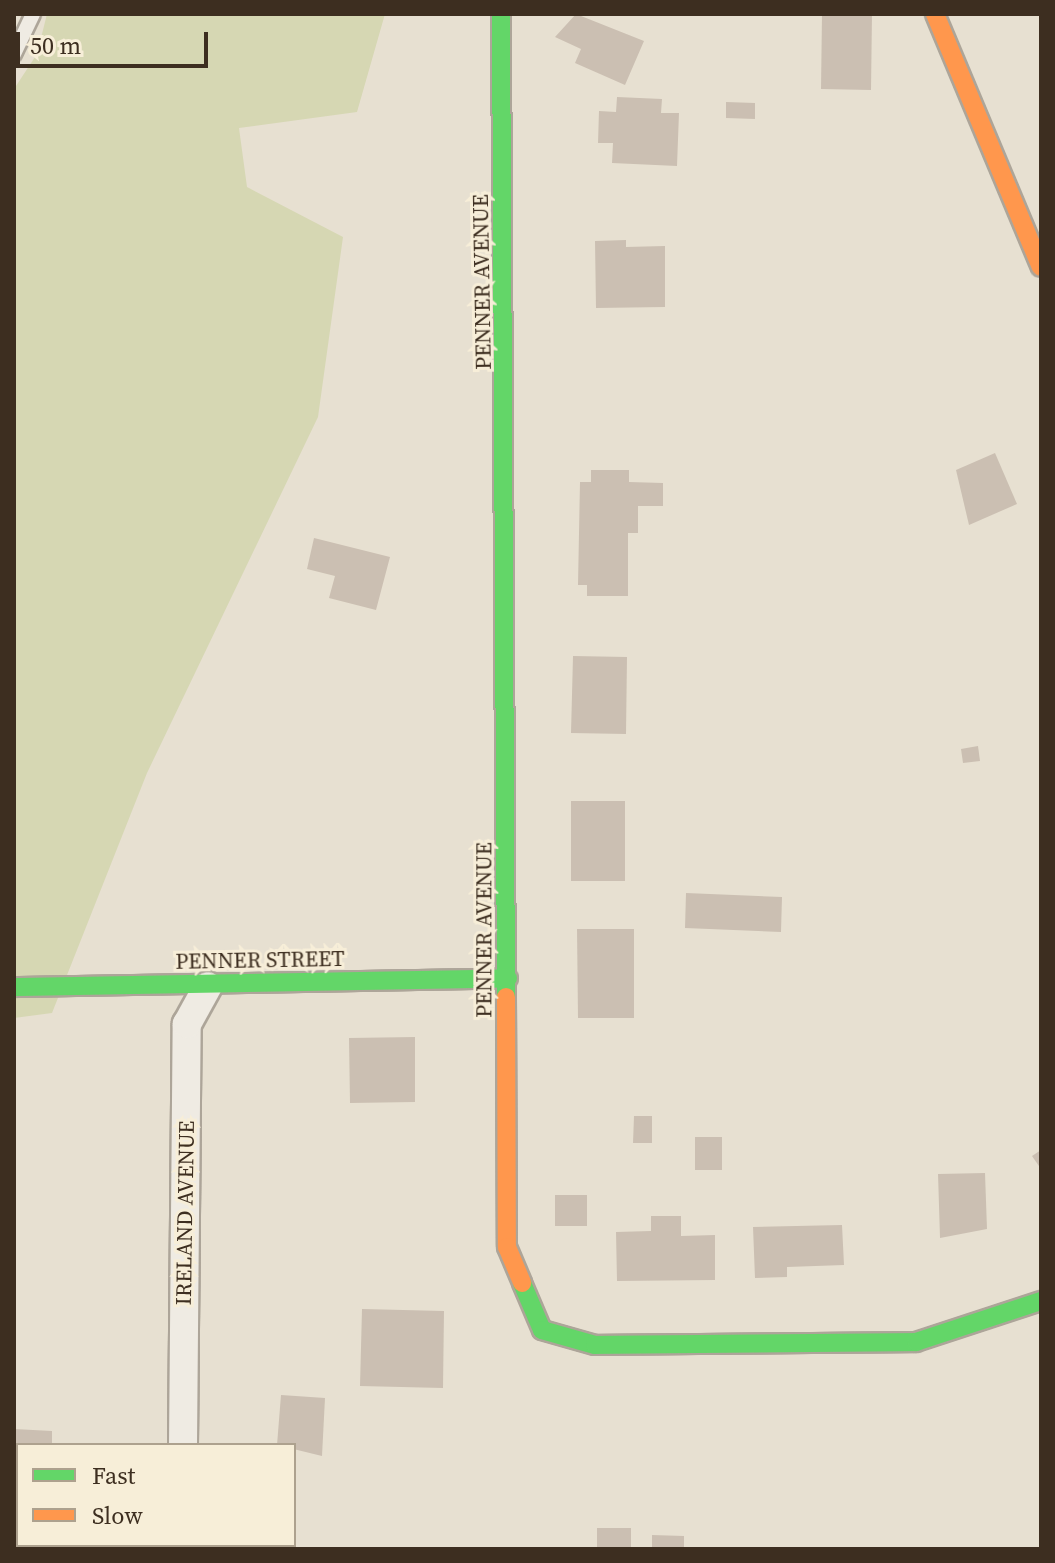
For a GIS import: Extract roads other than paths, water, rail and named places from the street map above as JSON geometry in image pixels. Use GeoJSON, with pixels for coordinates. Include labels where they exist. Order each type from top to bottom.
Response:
{"type":"FeatureCollection","features":[{"type":"Feature","properties":{"kind":"street","name":"PENNER AVENUE"},"geometry":{"type":"LineString","coordinates":[[501,14],[507,1247],[542,1330],[595,1345],[916,1342],[1041,1301]]}},
{"type":"Feature","properties":{"kind":"street"},"geometry":{"type":"LineString","coordinates":[[935,14],[1041,267]]}},
{"type":"Feature","properties":{"kind":"street","name":"PENNER STREET"},"geometry":{"type":"LineString","coordinates":[[14,987],[208,986],[508,978]]}},
{"type":"Feature","properties":{"kind":"street","name":"IRELAND AVENUE"},"geometry":{"type":"LineString","coordinates":[[183,1443],[187,1024],[208,986]]}},
{"type":"Feature","properties":{"kind":"lane"},"geometry":{"type":"LineString","coordinates":[[14,54],[33,14]]}}]}
